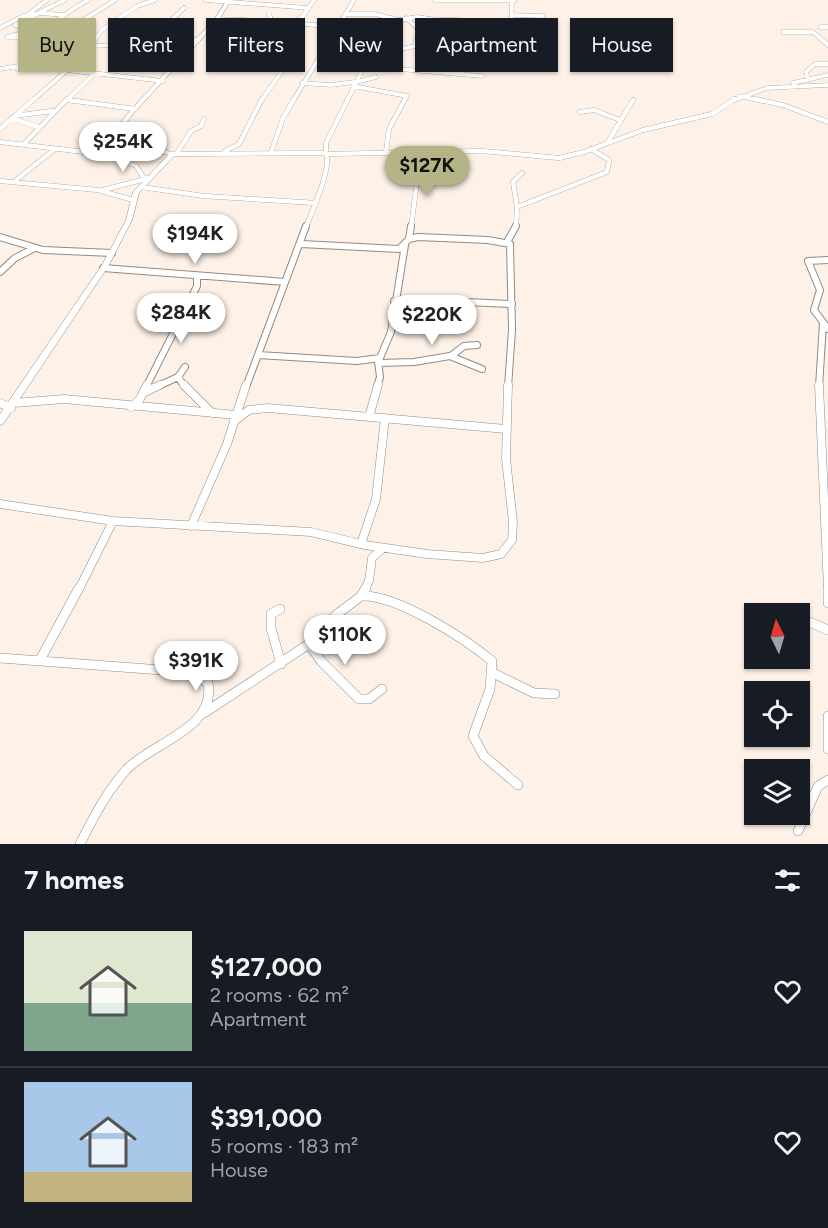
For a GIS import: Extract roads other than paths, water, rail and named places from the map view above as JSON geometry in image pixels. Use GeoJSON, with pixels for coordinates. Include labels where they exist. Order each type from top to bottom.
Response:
{"type":"FeatureCollection","features":[{"type":"Feature","properties":{"kind":"street"},"geometry":{"type":"LineString","coordinates":[[0,28],[27,15],[47,0]]}},
{"type":"Feature","properties":{"kind":"street"},"geometry":{"type":"LineString","coordinates":[[33,14],[65,0]]}},
{"type":"Feature","properties":{"kind":"street"},"geometry":{"type":"LineString","coordinates":[[60,18],[88,0]]}},
{"type":"Feature","properties":{"kind":"street"},"geometry":{"type":"LineString","coordinates":[[84,18],[115,0]]}},
{"type":"Feature","properties":{"kind":"street"},"geometry":{"type":"LineString","coordinates":[[96,40],[106,27],[137,6],[155,0]]}},
{"type":"Feature","properties":{"kind":"street"},"geometry":{"type":"LineString","coordinates":[[205,0],[309,8]]}},
{"type":"Feature","properties":{"kind":"street"},"geometry":{"type":"LineString","coordinates":[[300,18],[314,0]]}},
{"type":"Feature","properties":{"kind":"street"},"geometry":{"type":"LineString","coordinates":[[342,18],[354,0]]}},
{"type":"Feature","properties":{"kind":"street"},"geometry":{"type":"LineString","coordinates":[[434,0],[513,1],[512,15],[543,16]]}},
{"type":"Feature","properties":{"kind":"street"},"geometry":{"type":"LineString","coordinates":[[218,18],[227,2]]}},
{"type":"Feature","properties":{"kind":"street"},"geometry":{"type":"LineString","coordinates":[[172,18],[184,8]]}},
{"type":"Feature","properties":{"kind":"street"},"geometry":{"type":"LineString","coordinates":[[27,15],[39,13],[64,15]]}},
{"type":"Feature","properties":{"kind":"street"},"geometry":{"type":"LineString","coordinates":[[32,18],[39,13]]}},
{"type":"Feature","properties":{"kind":"street"},"geometry":{"type":"LineString","coordinates":[[269,14],[270,18]]}},
{"type":"Feature","properties":{"kind":"street"},"geometry":{"type":"LineString","coordinates":[[345,14],[375,14],[392,18]]}},
{"type":"Feature","properties":{"kind":"street"},"geometry":{"type":"LineString","coordinates":[[406,18],[415,18]]}},
{"type":"Feature","properties":{"kind":"street"},"geometry":{"type":"LineString","coordinates":[[406,18],[415,26]]}},
{"type":"Feature","properties":{"kind":"street"},"geometry":{"type":"LineString","coordinates":[[820,27],[828,27]]}},
{"type":"Feature","properties":{"kind":"street"},"geometry":{"type":"LineString","coordinates":[[194,45],[206,31]]}},
{"type":"Feature","properties":{"kind":"street"},"geometry":{"type":"LineString","coordinates":[[783,32],[813,32],[828,45]]}},
{"type":"Feature","properties":{"kind":"street"},"geometry":{"type":"LineString","coordinates":[[18,34],[7,38],[18,38]]}},
{"type":"Feature","properties":{"kind":"street"},"geometry":{"type":"LineString","coordinates":[[194,39],[198,40]]}},
{"type":"Feature","properties":{"kind":"street"},"geometry":{"type":"LineString","coordinates":[[403,49],[414,46]]}},
{"type":"Feature","properties":{"kind":"street"},"geometry":{"type":"LineString","coordinates":[[271,153],[283,118],[317,58]]}},
{"type":"Feature","properties":{"kind":"street"},"geometry":{"type":"LineString","coordinates":[[808,79],[806,72],[813,65],[828,64]]}},
{"type":"Feature","properties":{"kind":"street"},"geometry":{"type":"LineString","coordinates":[[0,69],[17,69]]}},
{"type":"Feature","properties":{"kind":"street"},"geometry":{"type":"LineString","coordinates":[[403,69],[482,76]]}},
{"type":"Feature","properties":{"kind":"street"},"geometry":{"type":"LineString","coordinates":[[0,129],[64,72]]}},
{"type":"Feature","properties":{"kind":"street"},"geometry":{"type":"LineString","coordinates":[[85,72],[163,81]]}},
{"type":"Feature","properties":{"kind":"street"},"geometry":{"type":"LineString","coordinates":[[115,152],[107,149],[106,145],[135,109],[171,72]]}},
{"type":"Feature","properties":{"kind":"street"},"geometry":{"type":"LineString","coordinates":[[220,153],[239,144],[255,110],[281,72]]}},
{"type":"Feature","properties":{"kind":"street"},"geometry":{"type":"LineString","coordinates":[[191,526],[227,444],[301,243],[326,172],[326,143],[360,72]]}},
{"type":"Feature","properties":{"kind":"street"},"geometry":{"type":"LineString","coordinates":[[23,145],[38,127],[95,73]]}},
{"type":"Feature","properties":{"kind":"street"},"geometry":{"type":"LineString","coordinates":[[789,86],[828,75]]}},
{"type":"Feature","properties":{"kind":"street"},"geometry":{"type":"LineString","coordinates":[[302,83],[353,84],[376,77]]}},
{"type":"Feature","properties":{"kind":"street"},"geometry":{"type":"LineString","coordinates":[[353,84],[407,96],[394,116],[385,138],[386,152]]}},
{"type":"Feature","properties":{"kind":"street"},"geometry":{"type":"LineString","coordinates":[[816,85],[828,92]]}},
{"type":"Feature","properties":{"kind":"street"},"geometry":{"type":"LineString","coordinates":[[0,142],[104,153],[502,152],[559,158],[665,124],[712,114],[740,96],[766,88],[828,85]]}},
{"type":"Feature","properties":{"kind":"street"},"geometry":{"type":"LineString","coordinates":[[740,96],[783,105],[828,122]]}},
{"type":"Feature","properties":{"kind":"street"},"geometry":{"type":"LineString","coordinates":[[68,100],[135,109]]}},
{"type":"Feature","properties":{"kind":"street"},"geometry":{"type":"LineString","coordinates":[[608,142],[633,100]]}},
{"type":"Feature","properties":{"kind":"street"},"geometry":{"type":"LineString","coordinates":[[12,117],[46,114],[57,109]]}},
{"type":"Feature","properties":{"kind":"street"},"geometry":{"type":"LineString","coordinates":[[580,112],[594,110],[620,120]]}},
{"type":"Feature","properties":{"kind":"street"},"geometry":{"type":"LineString","coordinates":[[12,117],[38,127]]}},
{"type":"Feature","properties":{"kind":"street"},"geometry":{"type":"LineString","coordinates":[[0,422],[112,253],[129,220],[133,201],[146,178],[175,154],[191,131],[201,126],[204,119]]}},
{"type":"Feature","properties":{"kind":"street"},"geometry":{"type":"LineString","coordinates":[[16,180],[55,149]]}},
{"type":"Feature","properties":{"kind":"street"},"geometry":{"type":"LineString","coordinates":[[517,207],[608,172],[609,160],[591,149]]}},
{"type":"Feature","properties":{"kind":"street"},"geometry":{"type":"LineString","coordinates":[[369,417],[380,377],[378,361],[387,346],[421,152]]}},
{"type":"Feature","properties":{"kind":"street"},"geometry":{"type":"LineString","coordinates":[[104,153],[136,166],[146,178]]}},
{"type":"Feature","properties":{"kind":"street"},"geometry":{"type":"LineString","coordinates":[[507,242],[516,229],[517,207],[513,182],[522,173]]}},
{"type":"Feature","properties":{"kind":"street"},"geometry":{"type":"LineString","coordinates":[[100,190],[146,178]]}},
{"type":"Feature","properties":{"kind":"street"},"geometry":{"type":"LineString","coordinates":[[0,181],[16,180],[100,190],[133,201]]}},
{"type":"Feature","properties":{"kind":"street"},"geometry":{"type":"LineString","coordinates":[[141,186],[204,196],[315,203]]}},
{"type":"Feature","properties":{"kind":"street"},"geometry":{"type":"LineString","coordinates":[[0,237],[35,249],[112,253]]}},
{"type":"Feature","properties":{"kind":"street"},"geometry":{"type":"LineString","coordinates":[[0,504],[112,521],[311,532],[363,545],[483,558],[495,557],[507,549],[512,540],[513,522],[506,459],[512,249],[507,242],[443,237],[407,242],[394,249],[301,243]]}},
{"type":"Feature","properties":{"kind":"street"},"geometry":{"type":"LineString","coordinates":[[0,272],[15,258],[35,249]]}},
{"type":"Feature","properties":{"kind":"street"},"geometry":{"type":"LineString","coordinates":[[828,260],[808,261],[820,290],[814,310],[826,326],[818,378],[822,403],[828,603]]}},
{"type":"Feature","properties":{"kind":"street"},"geometry":{"type":"LineString","coordinates":[[103,268],[285,285]]}},
{"type":"Feature","properties":{"kind":"street"},"geometry":{"type":"LineString","coordinates":[[197,276],[198,284]]}},
{"type":"Feature","properties":{"kind":"street"},"geometry":{"type":"LineString","coordinates":[[131,407],[143,393],[198,284],[208,277]]}},
{"type":"Feature","properties":{"kind":"street"},"geometry":{"type":"LineString","coordinates":[[394,301],[421,298],[462,304],[512,304]]}},
{"type":"Feature","properties":{"kind":"street"},"geometry":{"type":"LineString","coordinates":[[258,355],[288,354],[366,362],[414,362],[451,356],[464,346],[477,345]]}},
{"type":"Feature","properties":{"kind":"street"},"geometry":{"type":"LineString","coordinates":[[451,356],[482,369]]}},
{"type":"Feature","properties":{"kind":"street"},"geometry":{"type":"LineString","coordinates":[[143,393],[178,377],[185,367]]}},
{"type":"Feature","properties":{"kind":"street"},"geometry":{"type":"LineString","coordinates":[[178,377],[191,395],[212,413]]}},
{"type":"Feature","properties":{"kind":"street"},"geometry":{"type":"LineString","coordinates":[[0,403],[12,405],[64,399],[212,413],[235,418],[249,410],[261,408],[506,429]]}},
{"type":"Feature","properties":{"kind":"street"},"geometry":{"type":"LineString","coordinates":[[80,844],[100,804],[121,775],[152,748],[309,644],[336,615],[361,596],[369,580],[371,562],[363,545],[371,522],[381,477],[385,418]]}},
{"type":"Feature","properties":{"kind":"street"},"geometry":{"type":"LineString","coordinates":[[40,660],[62,622],[112,521]]}},
{"type":"Feature","properties":{"kind":"street"},"geometry":{"type":"LineString","coordinates":[[371,562],[383,548]]}},
{"type":"Feature","properties":{"kind":"street"},"geometry":{"type":"LineString","coordinates":[[361,596],[375,596],[389,601],[436,626],[492,661],[493,674],[473,743],[477,752],[498,766],[518,785]]}},
{"type":"Feature","properties":{"kind":"street"},"geometry":{"type":"LineString","coordinates":[[280,609],[271,614],[271,628],[281,664]]}},
{"type":"Feature","properties":{"kind":"street"},"geometry":{"type":"LineString","coordinates":[[810,622],[828,630]]}},
{"type":"Feature","properties":{"kind":"street"},"geometry":{"type":"LineString","coordinates":[[309,644],[321,661],[359,699],[369,699],[382,689]]}},
{"type":"Feature","properties":{"kind":"street"},"geometry":{"type":"LineString","coordinates":[[1,658],[175,671],[202,677],[208,682],[211,694],[206,709],[199,716]]}},
{"type":"Feature","properties":{"kind":"street"},"geometry":{"type":"LineString","coordinates":[[493,674],[534,693],[555,694]]}},
{"type":"Feature","properties":{"kind":"street"},"geometry":{"type":"LineString","coordinates":[[828,716],[828,749]]}},
{"type":"Feature","properties":{"kind":"street"},"geometry":{"type":"LineString","coordinates":[[798,831],[818,786],[828,780]]}}]}
